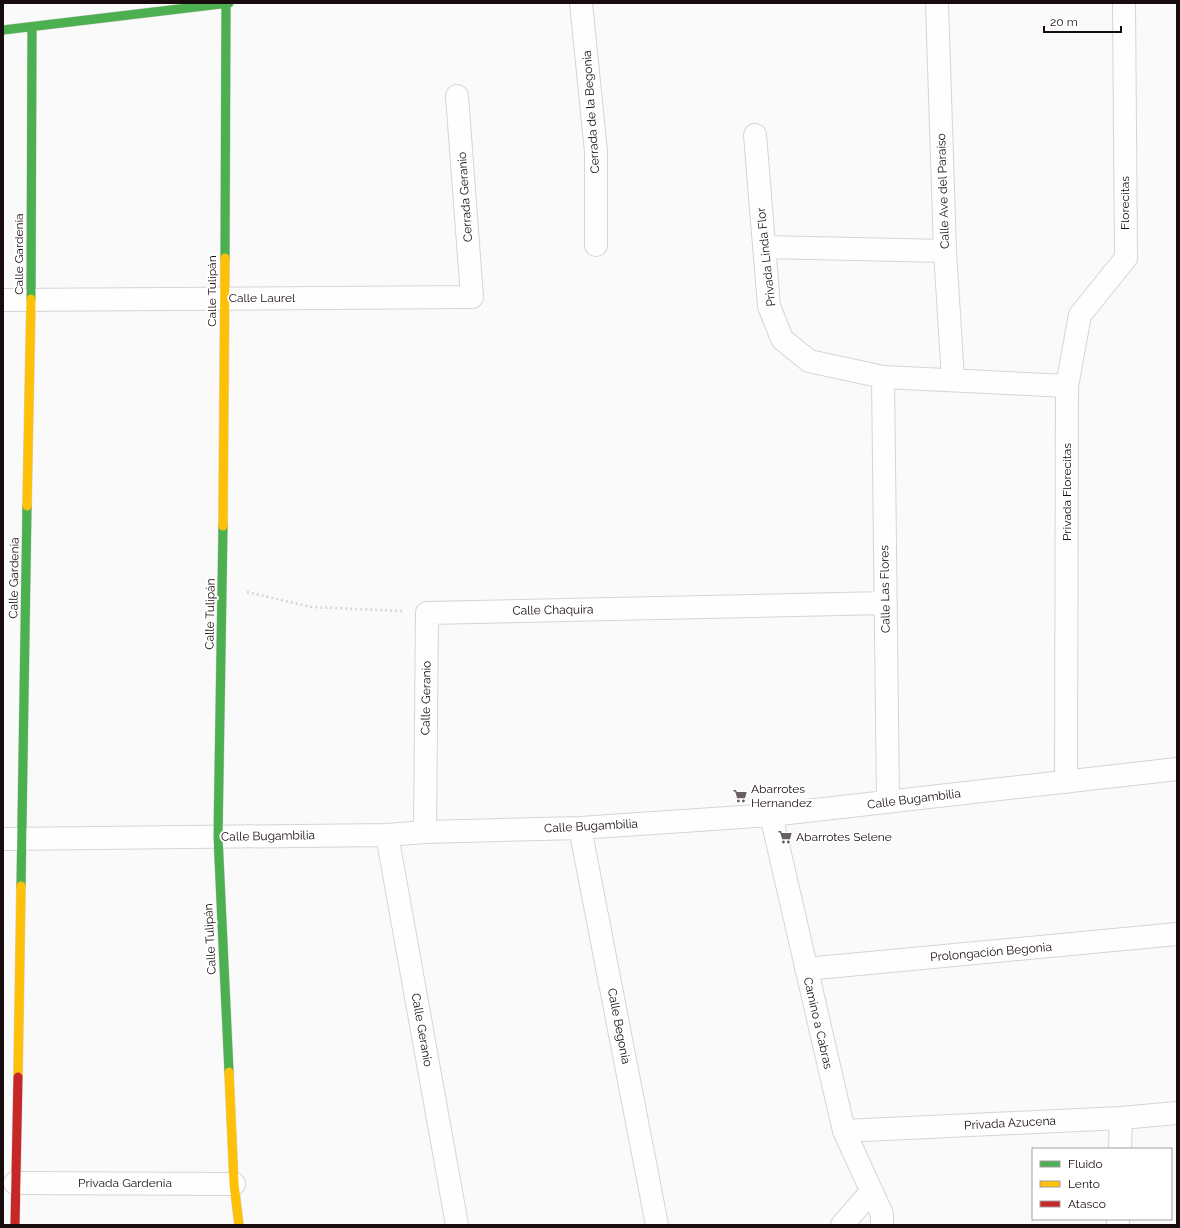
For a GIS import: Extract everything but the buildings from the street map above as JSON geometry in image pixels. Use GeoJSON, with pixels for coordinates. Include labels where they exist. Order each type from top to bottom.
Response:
{"type":"FeatureCollection","features":[{"type":"Feature","properties":{"kind":"street"},"geometry":{"type":"LineString","coordinates":[[3,30],[186,6],[228,3]]}},
{"type":"Feature","properties":{"kind":"street","name":"Calle Tulipán"},"geometry":{"type":"LineString","coordinates":[[228,3],[224,299],[223,587],[218,837],[234,1184],[239,1225]]}},
{"type":"Feature","properties":{"kind":"street","name":"Cerrada de la Begonia"},"geometry":{"type":"LineString","coordinates":[[582,3],[596,152],[596,245]]}},
{"type":"Feature","properties":{"kind":"street","name":"Calle Ave del Paraíso"},"geometry":{"type":"LineString","coordinates":[[937,3],[945,251],[954,379]]}},
{"type":"Feature","properties":{"kind":"street","name":"Florecitas"},"geometry":{"type":"LineString","coordinates":[[1067,386],[1080,315],[1126,258],[1124,3]]}},
{"type":"Feature","properties":{"kind":"street","name":"Calle Gardenia"},"geometry":{"type":"LineString","coordinates":[[15,1225],[13,839],[31,300],[32,27]]}},
{"type":"Feature","properties":{"kind":"street","name":"Cerrada Geranio"},"geometry":{"type":"LineString","coordinates":[[457,96],[472,297]]}},
{"type":"Feature","properties":{"kind":"street","name":"Privada Linda Flor"},"geometry":{"type":"LineString","coordinates":[[755,135],[769,306],[782,339],[809,361],[883,377]]}},
{"type":"Feature","properties":{"kind":"street"},"geometry":{"type":"LineString","coordinates":[[764,247],[945,251]]}},
{"type":"Feature","properties":{"kind":"street","name":"Calle Laurel"},"geometry":{"type":"LineString","coordinates":[[3,300],[472,297]]}},
{"type":"Feature","properties":{"kind":"street"},"geometry":{"type":"LineString","coordinates":[[883,377],[954,379],[1067,386]]}},
{"type":"Feature","properties":{"kind":"street","name":"Calle Las Flores"},"geometry":{"type":"LineString","coordinates":[[883,377],[888,802]]}},
{"type":"Feature","properties":{"kind":"street","name":"Privada Florecitas"},"geometry":{"type":"LineString","coordinates":[[1066,782],[1067,386]]}},
{"type":"Feature","properties":{"kind":"street","name":"Calle Chaquira"},"geometry":{"type":"LineString","coordinates":[[427,612],[885,603]]}},
{"type":"Feature","properties":{"kind":"street","name":"Calle Geranio"},"geometry":{"type":"LineString","coordinates":[[425,832],[427,612]]}},
{"type":"Feature","properties":{"kind":"street","name":"Calle Bugambilia"},"geometry":{"type":"LineString","coordinates":[[13,839],[387,835],[425,832],[580,828],[771,815],[1177,769]]}},
{"type":"Feature","properties":{"kind":"street","name":"Camino a Cabras"},"geometry":{"type":"LineString","coordinates":[[771,815],[844,1131],[882,1214],[882,1225]]}},
{"type":"Feature","properties":{"kind":"street","name":"Calle Begonia"},"geometry":{"type":"LineString","coordinates":[[580,828],[657,1225]]}},
{"type":"Feature","properties":{"kind":"street","name":"Calle Geranio"},"geometry":{"type":"LineString","coordinates":[[387,835],[457,1225]]}},
{"type":"Feature","properties":{"kind":"street","name":"Prolongación Begonia"},"geometry":{"type":"LineString","coordinates":[[806,969],[1177,934]]}},
{"type":"Feature","properties":{"kind":"street","name":"Privada Azucena"},"geometry":{"type":"LineString","coordinates":[[844,1131],[1121,1118],[1177,1113]]}},
{"type":"Feature","properties":{"kind":"street"},"geometry":{"type":"LineString","coordinates":[[1120,1148],[1121,1118]]}},
{"type":"Feature","properties":{"kind":"street","name":"Privada Gardenia"},"geometry":{"type":"LineString","coordinates":[[15,1183],[234,1184]]}},
{"type":"Feature","properties":{"kind":"street"},"geometry":{"type":"LineString","coordinates":[[842,1225],[872,1192]]}},
{"type":"Feature","properties":{"kind":"path"},"geometry":{"type":"LineString","coordinates":[[223,587],[311,606],[427,612]]}},
{"type":"Feature","properties":{"kind":"traffic: fast"},"geometry":{"type":"LineString","coordinates":[[3,30],[229,3]]}},
{"type":"Feature","properties":{"kind":"traffic: fast"},"geometry":{"type":"LineString","coordinates":[[225,258],[226,4]]}},
{"type":"Feature","properties":{"kind":"traffic: fast"},"geometry":{"type":"LineString","coordinates":[[31,299],[32,27]]}},
{"type":"Feature","properties":{"kind":"traffic: fast"},"geometry":{"type":"LineString","coordinates":[[21,886],[27,506]]}},
{"type":"Feature","properties":{"kind":"traffic: fast"},"geometry":{"type":"LineString","coordinates":[[223,526],[218,837],[229,1072]]}},
{"type":"Feature","properties":{"kind":"traffic: slow"},"geometry":{"type":"LineString","coordinates":[[223,526],[225,258]]}},
{"type":"Feature","properties":{"kind":"traffic: slow"},"geometry":{"type":"LineString","coordinates":[[27,506],[31,299]]}},
{"type":"Feature","properties":{"kind":"traffic: slow"},"geometry":{"type":"LineString","coordinates":[[18,1077],[21,886]]}},
{"type":"Feature","properties":{"kind":"traffic: slow"},"geometry":{"type":"LineString","coordinates":[[229,1072],[234,1184],[239,1225]]}},
{"type":"Feature","properties":{"kind":"traffic: jam"},"geometry":{"type":"LineString","coordinates":[[15,1225],[18,1077]]}},
{"type":"Feature","properties":{"kind":"place","name":"Abarrotes Hernandez"},"geometry":{"type":"Point","coordinates":[740,796]}},
{"type":"Feature","properties":{"kind":"place","name":"Abarrotes Selene"},"geometry":{"type":"Point","coordinates":[785,837]}}]}
